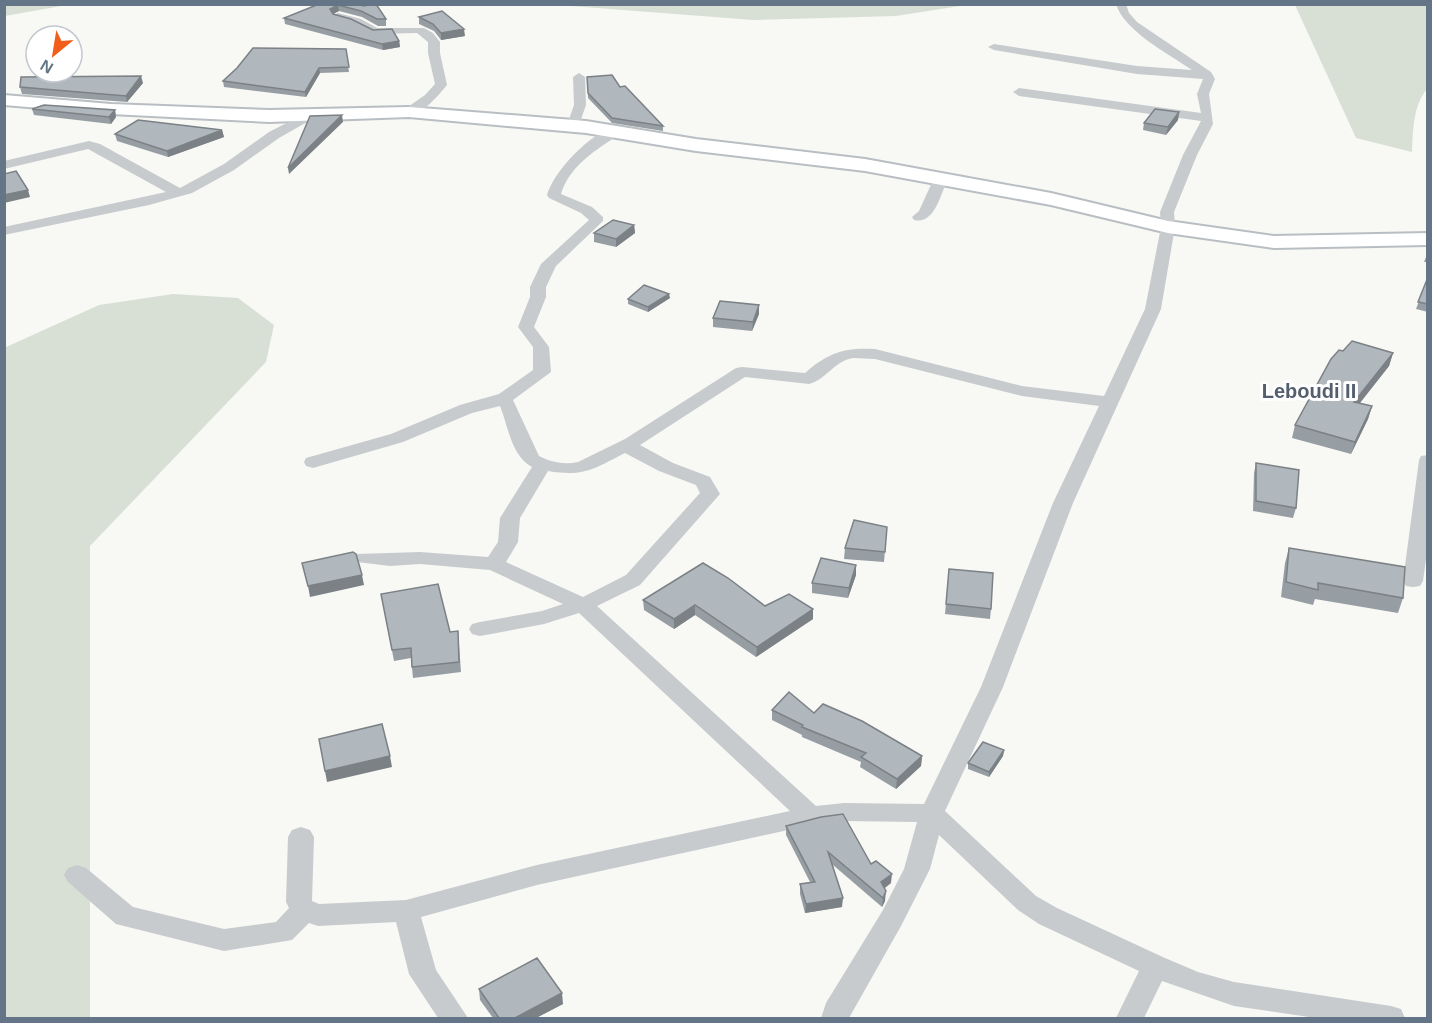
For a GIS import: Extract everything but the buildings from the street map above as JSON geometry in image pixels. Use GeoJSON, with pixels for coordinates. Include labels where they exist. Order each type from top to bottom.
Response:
{"type":"FeatureCollection","features":[{"type":"Feature","properties":{"kind":"street"},"geometry":{"type":"LineString","coordinates":[[835,1018],[836,1012],[892,918],[917,869],[932,813],[992,687],[1063,503],[1153,309],[1168,227],[1167,212],[1208,118],[1203,94],[1209,79],[1207,75],[1133,24],[1124,14],[1121,4]]}},
{"type":"Feature","properties":{"kind":"street"},"geometry":{"type":"LineString","coordinates":[[338,16],[357,21],[375,31],[417,30],[424,32],[432,39],[433,51],[441,72],[441,85],[429,98],[409,112]]}},
{"type":"Feature","properties":{"kind":"street"},"geometry":{"type":"LineString","coordinates":[[994,47],[1137,70],[1207,75]]}},
{"type":"Feature","properties":{"kind":"street"},"geometry":{"type":"LineString","coordinates":[[573,125],[580,105],[579,77]]}},
{"type":"Feature","properties":{"kind":"street"},"geometry":{"type":"LineString","coordinates":[[1019,92],[1208,118]]}},
{"type":"Feature","properties":{"kind":"street"},"geometry":{"type":"LineString","coordinates":[[4,100],[111,109],[269,116],[409,112],[573,125],[670,141],[825,159],[941,178],[1051,199],[1168,227],[1274,242],[1428,239]]}},
{"type":"Feature","properties":{"kind":"street"},"geometry":{"type":"LineString","coordinates":[[4,231],[149,201],[178,192],[208,180],[274,135],[310,114]]}},
{"type":"Feature","properties":{"kind":"street"},"geometry":{"type":"LineString","coordinates":[[313,462],[397,438],[466,409],[495,399],[502,399],[542,372],[541,347],[526,327],[538,297],[538,287],[556,256],[596,221],[593,213],[569,204],[554,195],[556,183],[566,168],[615,131]]}},
{"type":"Feature","properties":{"kind":"street"},"geometry":{"type":"LineString","coordinates":[[4,165],[89,145],[178,192]]}},
{"type":"Feature","properties":{"kind":"street"},"geometry":{"type":"LineString","coordinates":[[919,217],[925,214],[941,178]]}},
{"type":"Feature","properties":{"kind":"street"},"geometry":{"type":"LineString","coordinates":[[502,399],[510,408],[514,425],[531,459],[542,465],[571,469],[631,443],[742,372],[809,379],[837,355],[855,352],[875,354],[1022,391],[1108,402]]}},
{"type":"Feature","properties":{"kind":"street"},"geometry":{"type":"LineString","coordinates":[[480,629],[544,617],[583,605],[633,580],[710,494],[703,481],[652,460],[632,449],[631,443]]}},
{"type":"Feature","properties":{"kind":"street"},"geometry":{"type":"LineString","coordinates":[[1413,581],[1428,460]]}},
{"type":"Feature","properties":{"kind":"street"},"geometry":{"type":"LineString","coordinates":[[494,564],[508,543],[510,518],[542,465]]}},
{"type":"Feature","properties":{"kind":"street"},"geometry":{"type":"LineString","coordinates":[[364,558],[390,560],[420,558],[494,564],[583,605],[811,816]]}},
{"type":"Feature","properties":{"kind":"street"},"geometry":{"type":"LineString","coordinates":[[301,837],[299,902],[304,910],[318,915],[339,916],[406,911],[537,875],[811,816],[844,812],[932,813],[1008,887],[1028,903],[1048,916],[1155,966],[1192,982],[1234,994],[1391,1018]]}},
{"type":"Feature","properties":{"kind":"street"},"geometry":{"type":"LineString","coordinates":[[77,875],[125,916],[224,940],[283,932],[304,910]]}},
{"type":"Feature","properties":{"kind":"street"},"geometry":{"type":"LineString","coordinates":[[406,911],[423,974],[454,1018]]}},
{"type":"Feature","properties":{"kind":"street"},"geometry":{"type":"LineString","coordinates":[[1130,1018],[1155,966]]}},
{"type":"Feature","properties":{"kind":"shaded area"},"geometry":{"type":"Polygon","coordinates":[[[5,4],[67,4],[67,5],[5,16],[5,4]]]}},
{"type":"Feature","properties":{"kind":"shaded area"},"geometry":{"type":"Polygon","coordinates":[[[558,5],[966,5],[896,16],[753,20],[558,5]]]}},
{"type":"Feature","properties":{"kind":"shaded area"},"geometry":{"type":"Polygon","coordinates":[[[1295,5],[1427,5],[1427,89],[1416,110],[1412,152],[1356,138],[1295,5]]]}},
{"type":"Feature","properties":{"kind":"shaded area"},"geometry":{"type":"Polygon","coordinates":[[[173,294],[238,298],[274,325],[266,362],[90,546],[90,1018],[5,1018],[4,348],[99,305],[173,294]]]}},
{"type":"Feature","properties":{"kind":"district","name":"Leboudi II"},"geometry":{"type":"Point","coordinates":[1309,391]}}]}
